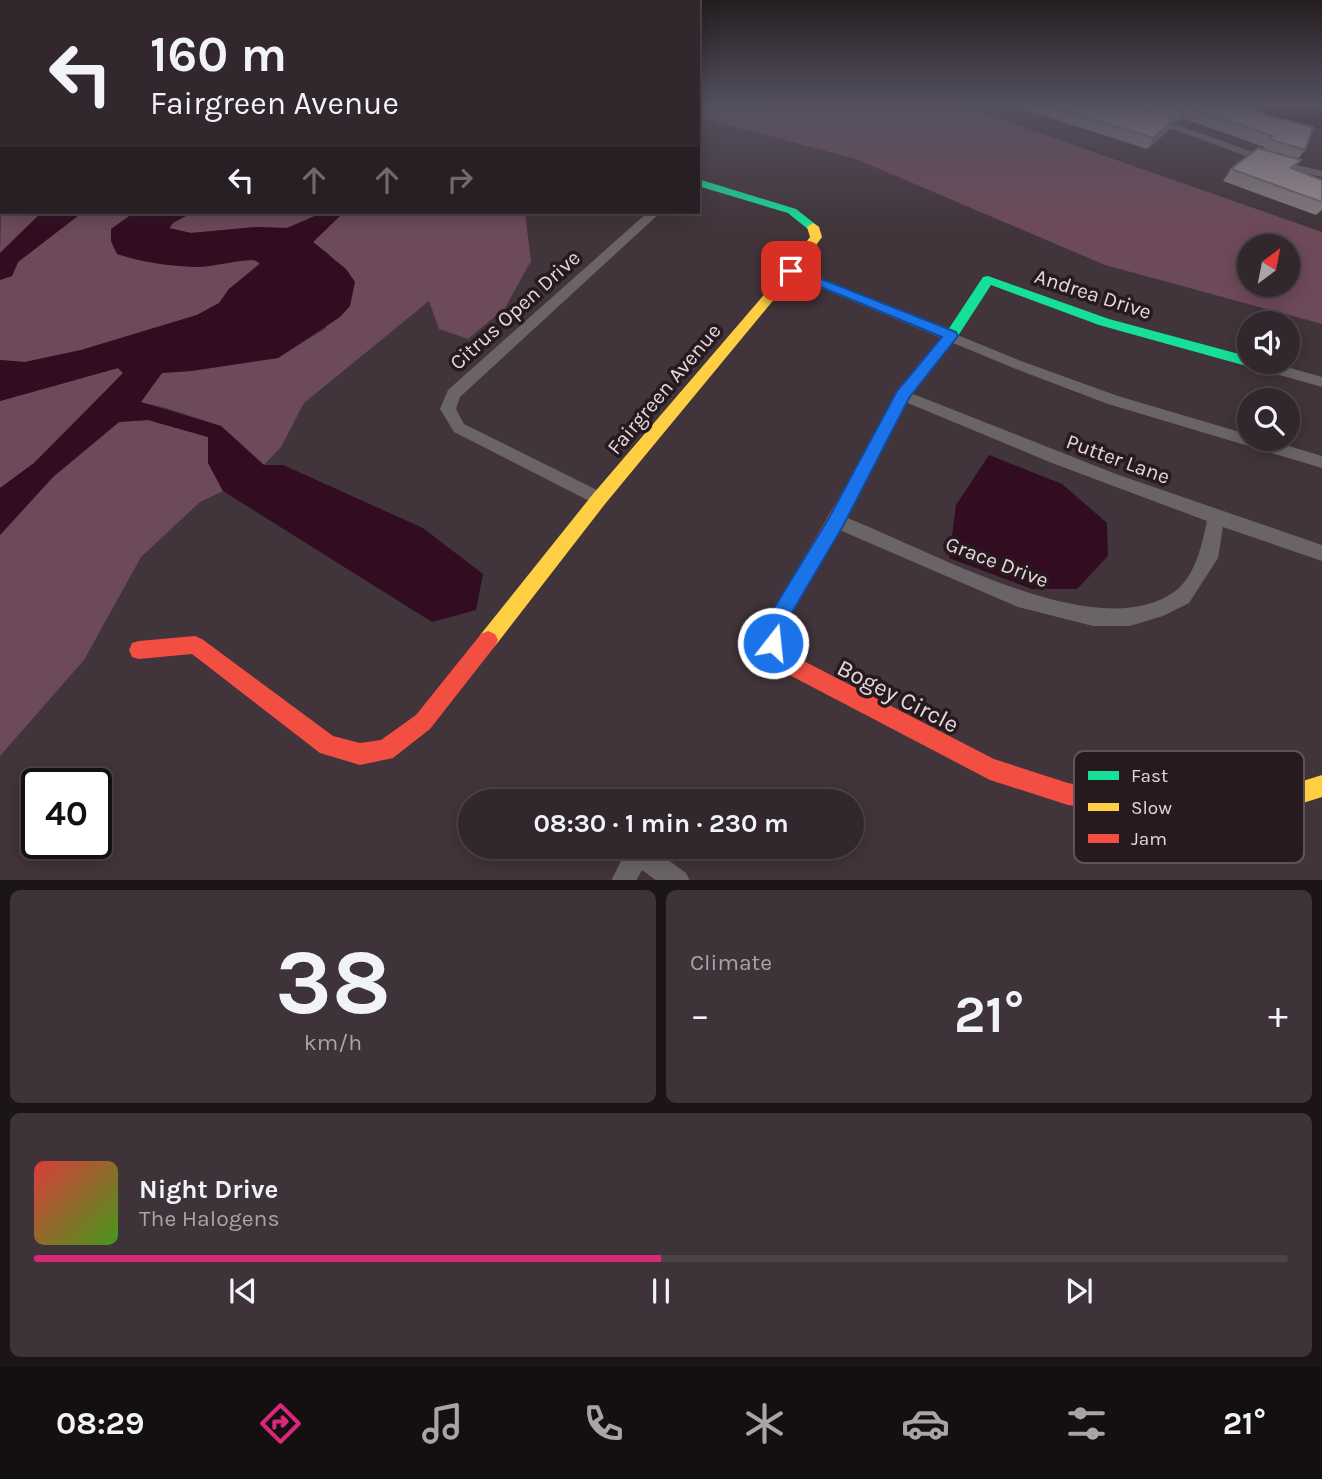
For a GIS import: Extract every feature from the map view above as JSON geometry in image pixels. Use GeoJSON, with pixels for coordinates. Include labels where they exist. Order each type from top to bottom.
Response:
{"type":"FeatureCollection","features":[{"type":"Feature","properties":{"kind":"street"},"geometry":{"type":"LineString","coordinates":[[1227,146],[1272,162],[1322,174]]}},
{"type":"Feature","properties":{"kind":"street"},"geometry":{"type":"LineString","coordinates":[[700,183],[804,217],[814,228],[816,237],[791,271],[1016,364],[1113,400],[1322,462]]}},
{"type":"Feature","properties":{"kind":"street","name":"Citrus Open Drive"},"geometry":{"type":"LineString","coordinates":[[599,499],[459,428],[448,409],[453,394],[653,214]]}},
{"type":"Feature","properties":{"kind":"street","name":"Fairgreen Avenue"},"geometry":{"type":"LineString","coordinates":[[139,650],[195,645],[328,745],[360,754],[385,750],[423,722],[599,499],[791,271]]}},
{"type":"Feature","properties":{"kind":"street","name":"Andrea Drive"},"geometry":{"type":"LineString","coordinates":[[951,336],[988,280],[1104,322],[1237,358]]}},
{"type":"Feature","properties":{"kind":"street","name":"Bogey Circle"},"geometry":{"type":"LineString","coordinates":[[951,336],[903,395],[836,521],[775,624],[773,643],[785,663],[990,769],[1074,795]]}},
{"type":"Feature","properties":{"kind":"street","name":"Andrea Drive"},"geometry":{"type":"LineString","coordinates":[[1293,374],[1322,382]]}},
{"type":"Feature","properties":{"kind":"street","name":"Putter Lane"},"geometry":{"type":"LineString","coordinates":[[903,395],[1026,448],[1216,518],[1322,552]]}},
{"type":"Feature","properties":{"kind":"street","name":"Grace Drive"},"geometry":{"type":"LineString","coordinates":[[836,521],[1025,601],[1093,618],[1130,617],[1156,610],[1182,597],[1209,558],[1216,518]]}},
{"type":"Feature","properties":{"kind":"street","name":"Bogey Circle"},"geometry":{"type":"LineString","coordinates":[[1304,792],[1322,786]]}},
{"type":"Feature","properties":{"kind":"street"},"geometry":{"type":"LineString","coordinates":[[623,880],[638,853],[678,880]]}},
{"type":"Feature","properties":{"kind":"shaded area"},"geometry":{"type":"Polygon","coordinates":[[[807,146],[1077,146],[1322,232],[1322,324],[1300,318],[1300,311],[1274,311],[1105,265],[856,159],[807,146]]]}},
{"type":"Feature","properties":{"kind":"shaded area"},"geometry":{"type":"Polygon","coordinates":[[[1,214],[40,214],[0,253],[1,214]]]}},
{"type":"Feature","properties":{"kind":"shaded area"},"geometry":{"type":"Polygon","coordinates":[[[40,214],[80,214],[18,262],[12,276],[0,280],[0,253],[40,214]]]}},
{"type":"Feature","properties":{"kind":"shaded area"},"geometry":{"type":"Polygon","coordinates":[[[80,214],[132,214],[111,229],[111,241],[117,254],[182,266],[246,260],[260,263],[229,289],[219,303],[197,315],[81,350],[25,362],[0,360],[0,280],[12,276],[18,262],[80,214]]]}},
{"type":"Feature","properties":{"kind":"shaded area"},"geometry":{"type":"Polygon","coordinates":[[[132,214],[189,214],[169,228],[191,233],[256,227],[287,228],[319,214],[342,214],[313,242],[346,269],[355,282],[350,306],[340,317],[278,358],[162,373],[141,402],[221,426],[264,465],[283,465],[423,528],[483,574],[476,610],[432,622],[223,491],[208,463],[208,437],[148,420],[119,422],[53,477],[0,535],[0,488],[34,463],[123,373],[118,368],[0,401],[0,360],[25,362],[81,350],[197,315],[219,303],[229,289],[260,264],[255,260],[199,267],[147,262],[117,254],[111,241],[111,229],[132,214]]]}},
{"type":"Feature","properties":{"kind":"shaded area"},"geometry":{"type":"Polygon","coordinates":[[[189,214],[319,214],[287,228],[256,227],[191,233],[169,229],[173,223],[189,214]]]}},
{"type":"Feature","properties":{"kind":"shaded area"},"geometry":{"type":"Polygon","coordinates":[[[342,214],[525,214],[531,261],[505,308],[468,339],[439,329],[429,301],[304,403],[281,447],[264,465],[221,426],[140,402],[162,373],[278,358],[326,328],[330,255],[313,242],[342,214]]]}},
{"type":"Feature","properties":{"kind":"shaded area"},"geometry":{"type":"Polygon","coordinates":[[[118,368],[123,373],[115,384],[34,463],[0,488],[0,401],[118,368]]]}},
{"type":"Feature","properties":{"kind":"shaded area"},"geometry":{"type":"Polygon","coordinates":[[[148,420],[208,437],[208,463],[223,491],[200,502],[141,557],[84,660],[0,756],[0,535],[53,477],[119,422],[148,420]]]}},
{"type":"Feature","properties":{"kind":"shaded area"},"geometry":{"type":"Polygon","coordinates":[[[989,455],[1062,484],[1107,523],[1108,556],[1077,589],[1032,589],[949,558],[956,505],[989,455]]]}},
{"type":"Feature","properties":{"kind":"building"},"geometry":{"type":"Polygon","coordinates":[[[1258,148],[1301,160],[1291,168],[1322,180],[1322,202],[1231,169],[1258,148]]]}},
{"type":"Feature","properties":{"kind":"traffic: fast"},"geometry":{"type":"LineString","coordinates":[[700,183],[792,211],[813,227]]}},
{"type":"Feature","properties":{"kind":"traffic: fast"},"geometry":{"type":"LineString","coordinates":[[849,496],[903,395],[951,336],[988,280],[1104,322],[1237,358]]}},
{"type":"Feature","properties":{"kind":"traffic: slow"},"geometry":{"type":"LineString","coordinates":[[488,640],[599,499],[791,271],[816,237],[813,227]]}},
{"type":"Feature","properties":{"kind":"traffic: slow"},"geometry":{"type":"LineString","coordinates":[[1304,792],[1322,786]]}},
{"type":"Feature","properties":{"kind":"traffic: jam"},"geometry":{"type":"LineString","coordinates":[[849,496],[775,624],[773,643],[785,662],[990,769],[1074,795]]}},
{"type":"Feature","properties":{"kind":"traffic: jam"},"geometry":{"type":"LineString","coordinates":[[139,650],[195,645],[328,745],[360,754],[385,750],[423,722],[488,640]]}},
{"type":"Feature","properties":{"kind":"route"},"geometry":{"type":"LineString","coordinates":[[773,643],[775,624],[836,521],[903,395],[951,336],[791,271]]}}]}
